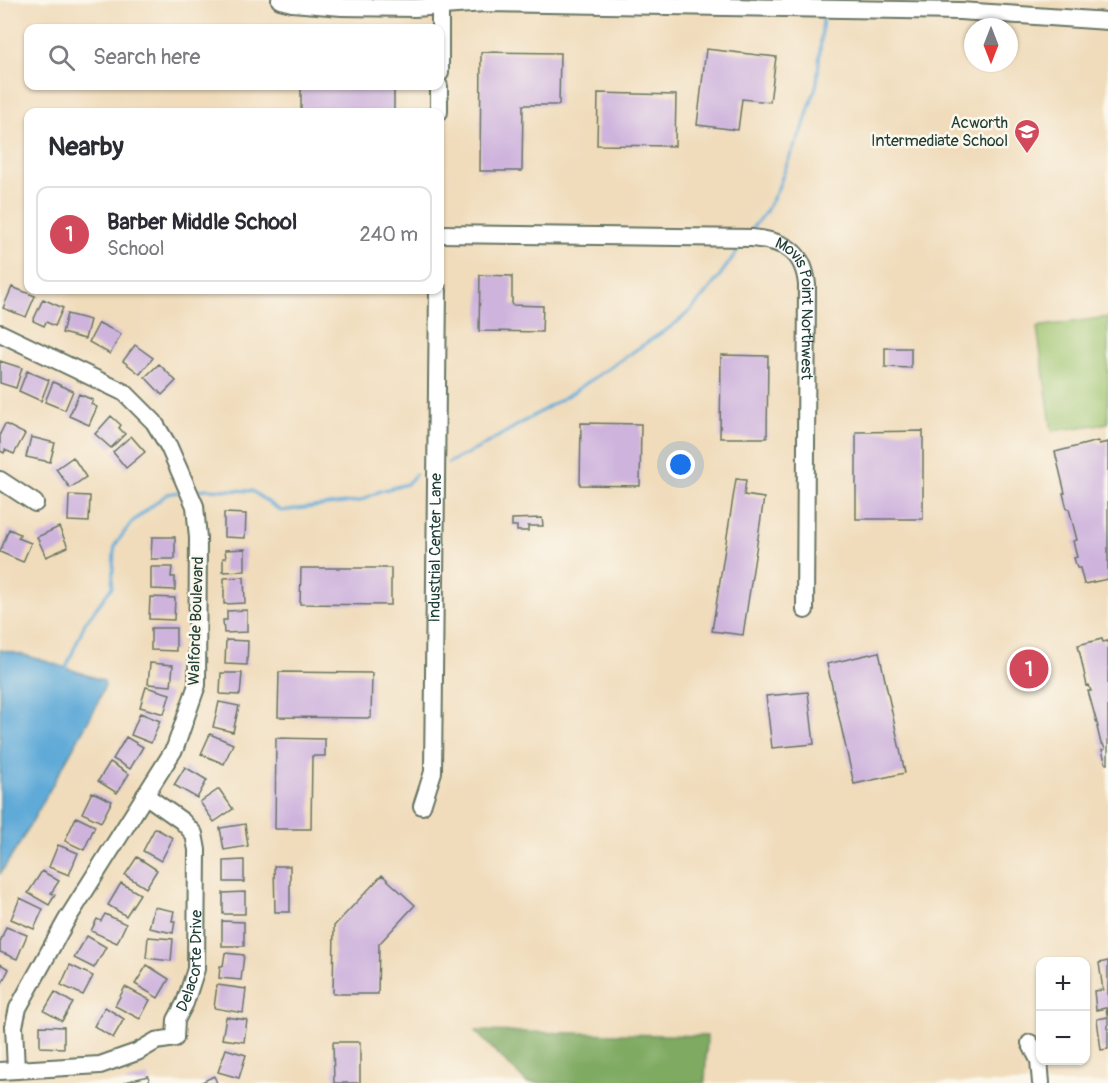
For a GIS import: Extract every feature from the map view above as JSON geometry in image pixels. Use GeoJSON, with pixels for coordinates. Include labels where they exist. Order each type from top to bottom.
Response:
{"type":"FeatureCollection","features":[{"type":"Feature","properties":{"kind":"street"},"geometry":{"type":"LineString","coordinates":[[280,0],[342,7],[414,8],[485,2],[960,11],[1108,21]]}},
{"type":"Feature","properties":{"kind":"street"},"geometry":{"type":"LineString","coordinates":[[440,6],[440,24]]}},
{"type":"Feature","properties":{"kind":"street"},"geometry":{"type":"LineString","coordinates":[[439,90],[439,108]]}},
{"type":"Feature","properties":{"kind":"street","name":"Movis Point Northwest"},"geometry":{"type":"LineString","coordinates":[[444,234],[752,238],[778,243],[796,255],[802,263],[807,285],[805,610]]}},
{"type":"Feature","properties":{"kind":"street","name":"Industrial Center Lane"},"geometry":{"type":"LineString","coordinates":[[422,806],[433,772],[438,294]]}},
{"type":"Feature","properties":{"kind":"street","name":"Walforde Boulevard"},"geometry":{"type":"LineString","coordinates":[[0,333],[125,393],[154,422],[169,447],[195,506],[198,538],[197,685],[175,748],[66,921],[18,1008],[8,1071]]}},
{"type":"Feature","properties":{"kind":"street"},"geometry":{"type":"LineString","coordinates":[[0,480],[36,503]]}},
{"type":"Feature","properties":{"kind":"street","name":"Delacorte Drive"},"geometry":{"type":"LineString","coordinates":[[8,1071],[100,1065],[137,1052],[156,1041],[175,1038],[176,1020],[185,1003],[196,969],[197,850],[194,834],[182,821],[145,795]]}},
{"type":"Feature","properties":{"kind":"street"},"geometry":{"type":"LineString","coordinates":[[1030,1043],[1039,1060],[1041,1083]]}},
{"type":"Feature","properties":{"kind":"green space"},"geometry":{"type":"Polygon","coordinates":[[[1108,317],[1108,423],[1052,431],[1037,327],[1108,317]]]}},
{"type":"Feature","properties":{"kind":"green space"},"geometry":{"type":"Polygon","coordinates":[[[475,1031],[707,1036],[705,1083],[527,1083],[475,1031]]]}},
{"type":"Feature","properties":{"kind":"water"},"geometry":{"type":"Polygon","coordinates":[[[0,650],[104,681],[105,685],[96,707],[20,843],[0,874],[0,650]]]}},
{"type":"Feature","properties":{"kind":"building"},"geometry":{"type":"Polygon","coordinates":[[[706,49],[776,57],[770,102],[742,99],[738,130],[697,125],[706,49]]]}},
{"type":"Feature","properties":{"kind":"building"},"geometry":{"type":"Polygon","coordinates":[[[481,52],[560,53],[559,105],[523,105],[522,171],[480,171],[481,52]]]}},
{"type":"Feature","properties":{"kind":"building"},"geometry":{"type":"Polygon","coordinates":[[[301,90],[394,90],[394,108],[301,108],[301,90]]]}},
{"type":"Feature","properties":{"kind":"building"},"geometry":{"type":"Polygon","coordinates":[[[598,93],[676,95],[675,146],[597,145],[598,93]]]}},
{"type":"Feature","properties":{"kind":"building"},"geometry":{"type":"Polygon","coordinates":[[[480,275],[512,276],[512,305],[543,306],[542,332],[479,331],[480,275]]]}},
{"type":"Feature","properties":{"kind":"building"},"geometry":{"type":"Polygon","coordinates":[[[12,287],[24,292],[24,294],[35,296],[26,317],[3,308],[12,287]]]}},
{"type":"Feature","properties":{"kind":"building"},"geometry":{"type":"Polygon","coordinates":[[[43,299],[63,308],[55,326],[46,322],[44,326],[33,321],[43,299]]]}},
{"type":"Feature","properties":{"kind":"building"},"geometry":{"type":"Polygon","coordinates":[[[67,314],[90,320],[85,339],[62,333],[67,314]]]}},
{"type":"Feature","properties":{"kind":"building"},"geometry":{"type":"Polygon","coordinates":[[[99,323],[121,334],[110,354],[89,342],[99,323]]]}},
{"type":"Feature","properties":{"kind":"building"},"geometry":{"type":"Polygon","coordinates":[[[135,345],[153,358],[140,374],[123,361],[135,345]]]}},
{"type":"Feature","properties":{"kind":"building"},"geometry":{"type":"Polygon","coordinates":[[[885,348],[911,348],[911,368],[885,367],[885,348]]]}},
{"type":"Feature","properties":{"kind":"building"},"geometry":{"type":"Polygon","coordinates":[[[721,355],[768,356],[767,438],[720,438],[721,355]]]}},
{"type":"Feature","properties":{"kind":"building"},"geometry":{"type":"Polygon","coordinates":[[[0,361],[22,368],[16,388],[0,383],[0,361]]]}},
{"type":"Feature","properties":{"kind":"building"},"geometry":{"type":"Polygon","coordinates":[[[159,364],[176,381],[162,395],[145,377],[159,364]]]}},
{"type":"Feature","properties":{"kind":"building"},"geometry":{"type":"Polygon","coordinates":[[[27,371],[49,380],[41,401],[19,391],[27,371]]]}},
{"type":"Feature","properties":{"kind":"building"},"geometry":{"type":"Polygon","coordinates":[[[53,382],[73,391],[65,410],[45,402],[53,382]]]}},
{"type":"Feature","properties":{"kind":"building"},"geometry":{"type":"Polygon","coordinates":[[[79,394],[93,400],[91,404],[97,407],[89,425],[69,416],[79,394]]]}},
{"type":"Feature","properties":{"kind":"building"},"geometry":{"type":"Polygon","coordinates":[[[111,416],[121,425],[119,428],[125,434],[111,448],[95,434],[111,416]]]}},
{"type":"Feature","properties":{"kind":"building"},"geometry":{"type":"Polygon","coordinates":[[[581,423],[641,424],[640,486],[580,485],[581,423]]]}},
{"type":"Feature","properties":{"kind":"building"},"geometry":{"type":"Polygon","coordinates":[[[5,424],[25,434],[14,454],[5,450],[4,453],[0,451],[0,434],[5,424]]]}},
{"type":"Feature","properties":{"kind":"building"},"geometry":{"type":"Polygon","coordinates":[[[923,431],[923,519],[856,519],[856,432],[923,431]]]}},
{"type":"Feature","properties":{"kind":"building"},"geometry":{"type":"Polygon","coordinates":[[[131,436],[145,452],[126,468],[113,452],[131,436]]]}},
{"type":"Feature","properties":{"kind":"building"},"geometry":{"type":"Polygon","coordinates":[[[31,437],[55,443],[50,462],[26,457],[31,437]]]}},
{"type":"Feature","properties":{"kind":"building"},"geometry":{"type":"Polygon","coordinates":[[[1098,441],[1099,444],[1108,442],[1108,579],[1084,584],[1080,568],[1077,568],[1074,558],[1077,557],[1073,541],[1077,540],[1063,493],[1065,493],[1055,452],[1098,441]]]}},
{"type":"Feature","properties":{"kind":"building"},"geometry":{"type":"Polygon","coordinates":[[[73,457],[86,477],[70,488],[56,469],[73,457]]]}},
{"type":"Feature","properties":{"kind":"building"},"geometry":{"type":"Polygon","coordinates":[[[736,479],[746,480],[744,495],[764,498],[743,635],[712,631],[736,479]]]}},
{"type":"Feature","properties":{"kind":"building"},"geometry":{"type":"Polygon","coordinates":[[[69,495],[90,496],[89,522],[68,521],[69,495]]]}},
{"type":"Feature","properties":{"kind":"building"},"geometry":{"type":"Polygon","coordinates":[[[224,513],[246,514],[245,538],[224,537],[224,513]]]}},
{"type":"Feature","properties":{"kind":"building"},"geometry":{"type":"Polygon","coordinates":[[[542,518],[543,526],[528,526],[528,531],[517,531],[517,526],[512,526],[512,519],[542,518]]]}},
{"type":"Feature","properties":{"kind":"building"},"geometry":{"type":"Polygon","coordinates":[[[59,527],[68,547],[46,557],[37,537],[59,527]]]}},
{"type":"Feature","properties":{"kind":"building"},"geometry":{"type":"Polygon","coordinates":[[[9,529],[20,534],[18,538],[31,543],[23,562],[0,552],[9,529]]]}},
{"type":"Feature","properties":{"kind":"building"},"geometry":{"type":"Polygon","coordinates":[[[152,537],[175,537],[175,559],[151,559],[152,537]]]}},
{"type":"Feature","properties":{"kind":"building"},"geometry":{"type":"Polygon","coordinates":[[[245,549],[245,571],[223,572],[225,550],[245,549]]]}},
{"type":"Feature","properties":{"kind":"building"},"geometry":{"type":"Polygon","coordinates":[[[151,567],[172,567],[171,577],[175,577],[175,590],[151,589],[151,567]]]}},
{"type":"Feature","properties":{"kind":"building"},"geometry":{"type":"Polygon","coordinates":[[[301,568],[391,568],[391,605],[300,604],[301,568]]]}},
{"type":"Feature","properties":{"kind":"building"},"geometry":{"type":"Polygon","coordinates":[[[244,577],[245,603],[224,604],[224,578],[244,577]]]}},
{"type":"Feature","properties":{"kind":"building"},"geometry":{"type":"Polygon","coordinates":[[[150,597],[175,598],[174,620],[149,619],[150,597]]]}},
{"type":"Feature","properties":{"kind":"building"},"geometry":{"type":"Polygon","coordinates":[[[247,610],[247,632],[224,633],[223,620],[227,620],[227,611],[247,610]]]}},
{"type":"Feature","properties":{"kind":"building"},"geometry":{"type":"Polygon","coordinates":[[[151,628],[176,628],[176,651],[151,650],[151,628]]]}},
{"type":"Feature","properties":{"kind":"building"},"geometry":{"type":"Polygon","coordinates":[[[1102,639],[1103,642],[1108,641],[1108,764],[1106,764],[1102,750],[1105,749],[1101,744],[1088,691],[1091,691],[1089,685],[1087,686],[1078,645],[1102,639]]]}},
{"type":"Feature","properties":{"kind":"building"},"geometry":{"type":"Polygon","coordinates":[[[226,640],[248,641],[247,665],[225,664],[226,640]]]}},
{"type":"Feature","properties":{"kind":"building"},"geometry":{"type":"Polygon","coordinates":[[[879,652],[905,773],[854,784],[827,664],[879,652]]]}},
{"type":"Feature","properties":{"kind":"building"},"geometry":{"type":"Polygon","coordinates":[[[150,663],[173,665],[171,686],[148,684],[150,663]]]}},
{"type":"Feature","properties":{"kind":"building"},"geometry":{"type":"Polygon","coordinates":[[[279,672],[372,673],[371,718],[278,717],[279,672]]]}},
{"type":"Feature","properties":{"kind":"building"},"geometry":{"type":"Polygon","coordinates":[[[221,673],[242,673],[240,695],[220,694],[221,673]]]}},
{"type":"Feature","properties":{"kind":"building"},"geometry":{"type":"Polygon","coordinates":[[[146,687],[170,694],[164,714],[140,707],[146,687]]]}},
{"type":"Feature","properties":{"kind":"building"},"geometry":{"type":"Polygon","coordinates":[[[808,692],[814,744],[772,748],[766,696],[808,692]]]}},
{"type":"Feature","properties":{"kind":"building"},"geometry":{"type":"Polygon","coordinates":[[[219,702],[239,706],[233,732],[213,727],[219,702]]]}},
{"type":"Feature","properties":{"kind":"building"},"geometry":{"type":"Polygon","coordinates":[[[140,713],[160,721],[151,743],[131,735],[140,713]]]}},
{"type":"Feature","properties":{"kind":"building"},"geometry":{"type":"Polygon","coordinates":[[[210,734],[233,744],[224,764],[201,754],[210,734]]]}},
{"type":"Feature","properties":{"kind":"building"},"geometry":{"type":"Polygon","coordinates":[[[126,737],[143,747],[130,769],[113,759],[126,737]]]}},
{"type":"Feature","properties":{"kind":"building"},"geometry":{"type":"Polygon","coordinates":[[[276,738],[325,739],[325,756],[312,756],[311,829],[275,829],[276,738]]]}},
{"type":"Feature","properties":{"kind":"building"},"geometry":{"type":"Polygon","coordinates":[[[110,762],[129,774],[117,793],[98,781],[110,762]]]}},
{"type":"Feature","properties":{"kind":"building"},"geometry":{"type":"Polygon","coordinates":[[[185,767],[207,780],[197,798],[174,785],[185,767]]]}},
{"type":"Feature","properties":{"kind":"building"},"geometry":{"type":"Polygon","coordinates":[[[219,789],[233,809],[214,822],[200,802],[219,789]]]}},
{"type":"Feature","properties":{"kind":"building"},"geometry":{"type":"Polygon","coordinates":[[[92,792],[112,801],[101,822],[82,813],[92,792]]]}},
{"type":"Feature","properties":{"kind":"building"},"geometry":{"type":"Polygon","coordinates":[[[76,817],[95,826],[84,850],[65,841],[76,817]]]}},
{"type":"Feature","properties":{"kind":"building"},"geometry":{"type":"Polygon","coordinates":[[[245,824],[248,846],[224,850],[220,828],[245,824]]]}},
{"type":"Feature","properties":{"kind":"building"},"geometry":{"type":"Polygon","coordinates":[[[155,828],[173,838],[161,861],[143,851],[155,828]]]}},
{"type":"Feature","properties":{"kind":"building"},"geometry":{"type":"Polygon","coordinates":[[[58,845],[78,853],[69,875],[49,867],[58,845]]]}},
{"type":"Feature","properties":{"kind":"building"},"geometry":{"type":"Polygon","coordinates":[[[137,857],[157,870],[146,888],[125,875],[137,857]]]}},
{"type":"Feature","properties":{"kind":"building"},"geometry":{"type":"Polygon","coordinates":[[[244,860],[244,882],[224,882],[224,861],[244,860]]]}},
{"type":"Feature","properties":{"kind":"building"},"geometry":{"type":"Polygon","coordinates":[[[274,866],[290,866],[290,912],[275,912],[274,866]]]}},
{"type":"Feature","properties":{"kind":"building"},"geometry":{"type":"Polygon","coordinates":[[[42,871],[59,881],[51,893],[55,895],[49,905],[28,893],[42,871]]]}},
{"type":"Feature","properties":{"kind":"building"},"geometry":{"type":"Polygon","coordinates":[[[382,875],[415,905],[379,944],[378,994],[333,994],[334,926],[382,875]]]}},
{"type":"Feature","properties":{"kind":"building"},"geometry":{"type":"Polygon","coordinates":[[[121,883],[140,894],[126,916],[108,905],[121,883]]]}},
{"type":"Feature","properties":{"kind":"building"},"geometry":{"type":"Polygon","coordinates":[[[245,892],[245,914],[223,914],[223,893],[245,892]]]}},
{"type":"Feature","properties":{"kind":"building"},"geometry":{"type":"Polygon","coordinates":[[[20,898],[43,909],[34,929],[11,919],[20,898]]]}},
{"type":"Feature","properties":{"kind":"building"},"geometry":{"type":"Polygon","coordinates":[[[154,907],[174,911],[173,933],[149,928],[154,907]]]}},
{"type":"Feature","properties":{"kind":"building"},"geometry":{"type":"Polygon","coordinates":[[[105,914],[126,924],[117,943],[91,931],[97,919],[101,921],[105,914]]]}},
{"type":"Feature","properties":{"kind":"building"},"geometry":{"type":"Polygon","coordinates":[[[222,921],[244,922],[244,946],[222,946],[222,921]]]}},
{"type":"Feature","properties":{"kind":"building"},"geometry":{"type":"Polygon","coordinates":[[[6,927],[27,935],[17,959],[0,952],[0,942],[6,927]]]}},
{"type":"Feature","properties":{"kind":"building"},"geometry":{"type":"Polygon","coordinates":[[[87,936],[106,947],[94,968],[74,958],[87,936]]]}},
{"type":"Feature","properties":{"kind":"building"},"geometry":{"type":"Polygon","coordinates":[[[148,937],[173,939],[171,961],[146,958],[148,937]]]}},
{"type":"Feature","properties":{"kind":"building"},"geometry":{"type":"Polygon","coordinates":[[[225,953],[244,955],[241,980],[219,978],[220,966],[223,966],[225,953]]]}},
{"type":"Feature","properties":{"kind":"building"},"geometry":{"type":"Polygon","coordinates":[[[1108,961],[1107,1015],[1106,1008],[1096,1010],[1094,991],[1103,990],[1099,963],[1108,961]]]}},
{"type":"Feature","properties":{"kind":"building"},"geometry":{"type":"Polygon","coordinates":[[[0,964],[9,969],[0,987],[0,964]]]}},
{"type":"Feature","properties":{"kind":"building"},"geometry":{"type":"Polygon","coordinates":[[[70,965],[93,976],[83,995],[61,985],[70,965]]]}},
{"type":"Feature","properties":{"kind":"building"},"geometry":{"type":"Polygon","coordinates":[[[147,965],[169,979],[158,998],[135,984],[147,965]]]}},
{"type":"Feature","properties":{"kind":"building"},"geometry":{"type":"Polygon","coordinates":[[[217,985],[246,989],[243,1013],[214,1008],[217,985]]]}},
{"type":"Feature","properties":{"kind":"building"},"geometry":{"type":"Polygon","coordinates":[[[125,987],[150,1000],[140,1019],[115,1006],[125,987]]]}},
{"type":"Feature","properties":{"kind":"building"},"geometry":{"type":"Polygon","coordinates":[[[55,992],[73,1003],[62,1021],[44,1011],[55,992]]]}},
{"type":"Feature","properties":{"kind":"building"},"geometry":{"type":"Polygon","coordinates":[[[105,1007],[124,1019],[113,1038],[94,1026],[105,1007]]]}},
{"type":"Feature","properties":{"kind":"building"},"geometry":{"type":"Polygon","coordinates":[[[226,1017],[247,1020],[244,1042],[222,1039],[226,1017]]]}},
{"type":"Feature","properties":{"kind":"building"},"geometry":{"type":"Polygon","coordinates":[[[1108,1017],[1108,1049],[1101,1050],[1097,1019],[1108,1017]]]}},
{"type":"Feature","properties":{"kind":"building"},"geometry":{"type":"Polygon","coordinates":[[[40,1026],[64,1027],[64,1048],[40,1047],[40,1026]]]}},
{"type":"Feature","properties":{"kind":"building"},"geometry":{"type":"Polygon","coordinates":[[[333,1042],[360,1042],[360,1083],[334,1083],[333,1042]]]}},
{"type":"Feature","properties":{"kind":"building"},"geometry":{"type":"Polygon","coordinates":[[[226,1049],[246,1055],[239,1078],[218,1072],[226,1049]]]}},
{"type":"Feature","properties":{"kind":"building"},"geometry":{"type":"Polygon","coordinates":[[[148,1076],[150,1083],[125,1083],[125,1082],[148,1076]]]}},
{"type":"Feature","properties":{"kind":"building"},"geometry":{"type":"Polygon","coordinates":[[[214,1076],[217,1083],[200,1083],[214,1076]]]}},
{"type":"Feature","properties":{"kind":"waterway"},"geometry":{"type":"LineString","coordinates":[[752,228],[765,213],[777,191],[803,128],[817,83],[823,18]]}},
{"type":"Feature","properties":{"kind":"waterway"},"geometry":{"type":"LineString","coordinates":[[448,463],[479,448],[572,393],[671,327],[704,296],[740,247]]}},
{"type":"Feature","properties":{"kind":"waterway"},"geometry":{"type":"LineString","coordinates":[[198,490],[252,491],[281,511],[360,501],[380,491],[407,484],[416,474]]}},
{"type":"Feature","properties":{"kind":"waterway"},"geometry":{"type":"LineString","coordinates":[[66,668],[85,623],[112,587],[115,545],[132,522],[167,494],[179,492]]}},
{"type":"Feature","properties":{"kind":"place","name":"Acworth Intermediate School"},"geometry":{"type":"Point","coordinates":[1027,155]}},
{"type":"Feature","properties":{"kind":"place","name":"Barber Middle School"},"geometry":{"type":"Point","coordinates":[1029,669]}}]}
